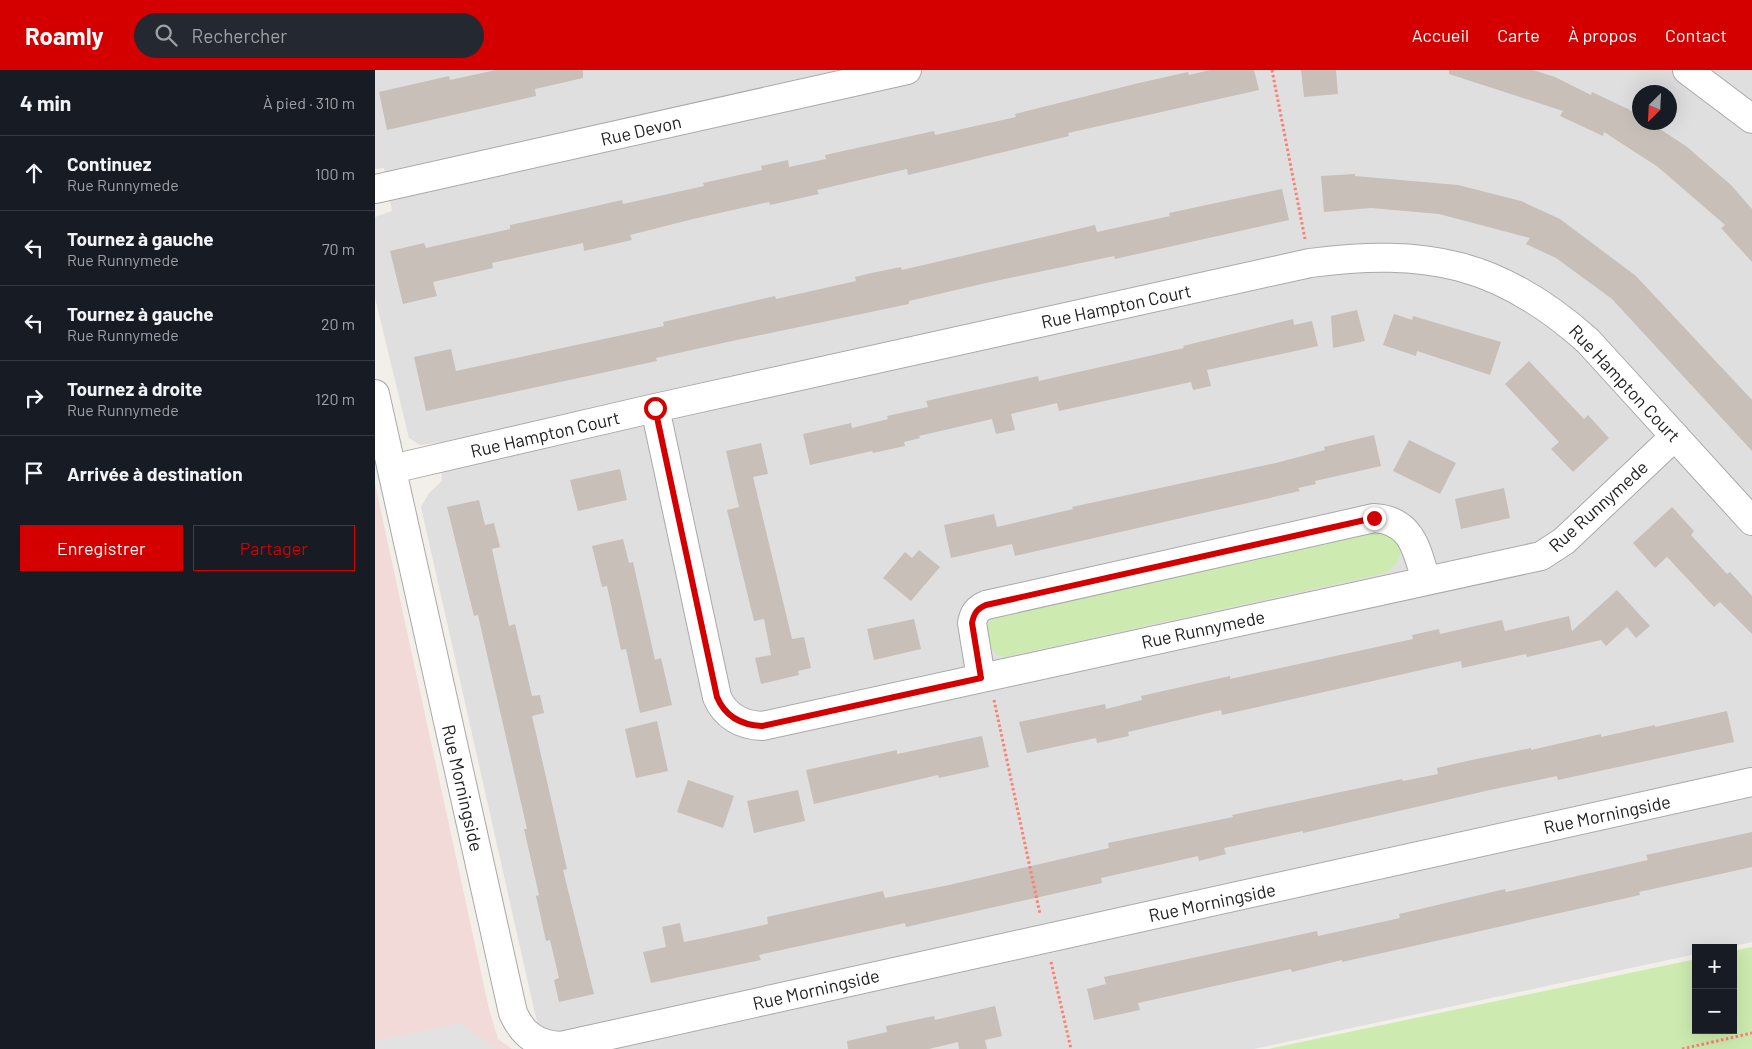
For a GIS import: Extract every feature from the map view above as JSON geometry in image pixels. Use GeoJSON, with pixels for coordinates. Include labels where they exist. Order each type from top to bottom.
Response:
{"type":"FeatureCollection","features":[{"type":"Feature","properties":{"kind":"street","name":"Rue Devon"},"geometry":{"type":"LineString","coordinates":[[375,189],[907,70]]}},
{"type":"Feature","properties":{"kind":"street"},"geometry":{"type":"LineString","coordinates":[[1687,70],[1752,119]]}},
{"type":"Feature","properties":{"kind":"street","name":"Rue Hampton Court"},"geometry":{"type":"LineString","coordinates":[[392,469],[655,408],[1310,263],[1372,256],[1433,261],[1468,269],[1523,292],[1566,321],[1588,342],[1752,521]]}},
{"type":"Feature","properties":{"kind":"street","name":"Rue Morningside"},"geometry":{"type":"LineString","coordinates":[[375,394],[513,1013],[524,1032],[532,1039],[550,1045],[561,1046],[1752,782]]}},
{"type":"Feature","properties":{"kind":"street","name":"Rue Runnymede"},"geometry":{"type":"LineString","coordinates":[[655,408],[717,697],[721,707],[729,715],[750,726],[762,726],[987,686],[1426,581],[1541,556],[1554,549],[1675,436]]}},
{"type":"Feature","properties":{"kind":"street"},"geometry":{"type":"LineString","coordinates":[[987,686],[972,623],[973,615],[979,608],[986,605],[1374,518],[1388,518],[1399,524],[1409,535],[1426,581]]}},
{"type":"Feature","properties":{"kind":"path"},"geometry":{"type":"LineString","coordinates":[[1272,70],[1310,263]]}},
{"type":"Feature","properties":{"kind":"path"},"geometry":{"type":"LineString","coordinates":[[987,686],[1042,922]]}},
{"type":"Feature","properties":{"kind":"path"},"geometry":{"type":"LineString","coordinates":[[1050,954],[1071,1049]]}},
{"type":"Feature","properties":{"kind":"path"},"geometry":{"type":"LineString","coordinates":[[1682,1049],[1752,1033]]}},
{"type":"Feature","properties":{"kind":"shaded area"},"geometry":{"type":"Polygon","coordinates":[[[375,70],[1752,70],[1752,942],[1737,945],[1692,944],[1692,955],[1254,1049],[546,1049],[535,1014],[421,507],[429,493],[442,481],[439,443],[420,445],[409,438],[375,298],[375,217],[392,211],[384,168],[375,169],[375,70]]]}},
{"type":"Feature","properties":{"kind":"shaded area"},"geometry":{"type":"Polygon","coordinates":[[[375,484],[489,1009],[498,1039],[512,1049],[375,1049],[375,484]]]}},
{"type":"Feature","properties":{"kind":"shaded area"},"geometry":{"type":"Polygon","coordinates":[[[460,1023],[497,1049],[375,1049],[375,1041],[460,1023]]]}},
{"type":"Feature","properties":{"kind":"green space"},"geometry":{"type":"Polygon","coordinates":[[[1380,531],[1391,535],[1397,540],[1400,551],[1400,556],[1395,566],[1385,573],[1005,657],[997,655],[987,645],[987,627],[999,615],[1380,531]]]}},
{"type":"Feature","properties":{"kind":"green space"},"geometry":{"type":"Polygon","coordinates":[[[1752,947],[1752,1049],[1268,1049],[1692,960],[1692,1034],[1737,1034],[1737,950],[1752,947]]]}},
{"type":"Feature","properties":{"kind":"building"},"geometry":{"type":"Polygon","coordinates":[[[496,70],[583,70],[583,78],[535,89],[536,96],[387,130],[379,92],[449,76],[450,80],[496,70]]]}},
{"type":"Feature","properties":{"kind":"building"},"geometry":{"type":"Polygon","coordinates":[[[1210,70],[1254,70],[1259,90],[1068,133],[1069,136],[908,175],[907,169],[817,190],[819,194],[770,205],[769,202],[693,219],[630,235],[632,240],[584,251],[583,243],[492,263],[493,268],[433,282],[437,296],[403,304],[390,251],[424,243],[426,248],[510,229],[510,225],[622,200],[623,204],[704,186],[703,183],[762,170],[761,166],[788,160],[789,167],[826,159],[825,155],[934,131],[935,135],[1016,117],[1015,114],[1139,83],[1188,72],[1189,75],[1210,70]]]}},
{"type":"Feature","properties":{"kind":"building"},"geometry":{"type":"Polygon","coordinates":[[[1301,70],[1336,70],[1338,94],[1304,97],[1301,70]]]}},
{"type":"Feature","properties":{"kind":"building"},"geometry":{"type":"Polygon","coordinates":[[[1449,70],[1533,70],[1555,77],[1591,95],[1592,92],[1628,109],[1632,112],[1632,130],[1661,130],[1686,146],[1731,185],[1752,209],[1752,262],[1721,228],[1725,225],[1658,167],[1604,132],[1603,136],[1560,116],[1563,111],[1449,74],[1449,70]]]}},
{"type":"Feature","properties":{"kind":"building"},"geometry":{"type":"Polygon","coordinates":[[[1355,174],[1355,176],[1458,185],[1521,201],[1560,219],[1636,276],[1752,400],[1752,451],[1612,299],[1556,258],[1526,244],[1530,238],[1439,214],[1371,208],[1324,212],[1321,176],[1355,174]]]}},
{"type":"Feature","properties":{"kind":"building"},"geometry":{"type":"Polygon","coordinates":[[[1282,189],[1289,220],[1115,259],[1114,256],[986,283],[909,301],[909,304],[732,341],[656,358],[657,361],[426,411],[414,357],[451,349],[456,371],[664,326],[663,322],[775,296],[776,299],[856,281],[855,277],[867,274],[901,267],[902,270],[1095,225],[1097,232],[1170,216],[1169,213],[1282,189]]]}},
{"type":"Feature","properties":{"kind":"building"},"geometry":{"type":"Polygon","coordinates":[[[1357,310],[1365,341],[1333,348],[1331,316],[1357,310]]]}},
{"type":"Feature","properties":{"kind":"building"},"geometry":{"type":"Polygon","coordinates":[[[1394,314],[1412,320],[1413,316],[1501,342],[1490,375],[1417,351],[1416,356],[1383,345],[1394,314]]]}},
{"type":"Feature","properties":{"kind":"building"},"geometry":{"type":"Polygon","coordinates":[[[1293,319],[1294,325],[1312,321],[1318,346],[1207,370],[1211,386],[1193,390],[1191,382],[1059,411],[1057,403],[1011,414],[1015,430],[996,434],[992,419],[919,436],[920,438],[904,442],[905,446],[873,453],[872,451],[810,465],[803,434],[851,423],[852,428],[888,419],[887,416],[928,407],[926,401],[1038,376],[1039,381],[1184,348],[1183,346],[1293,319]]]}},
{"type":"Feature","properties":{"kind":"building"},"geometry":{"type":"Polygon","coordinates":[[[1529,361],[1584,419],[1588,415],[1609,438],[1573,472],[1551,449],[1559,442],[1505,384],[1529,361]]]}},
{"type":"Feature","properties":{"kind":"building"},"geometry":{"type":"Polygon","coordinates":[[[1374,435],[1381,466],[1315,481],[1316,484],[1298,488],[1300,491],[1015,556],[1012,544],[951,558],[944,525],[994,514],[997,527],[1073,509],[1072,507],[1276,463],[1325,450],[1324,447],[1374,435]]]}},
{"type":"Feature","properties":{"kind":"building"},"geometry":{"type":"Polygon","coordinates":[[[1409,440],[1456,463],[1440,494],[1393,471],[1409,440]]]}},
{"type":"Feature","properties":{"kind":"building"},"geometry":{"type":"Polygon","coordinates":[[[761,443],[768,474],[753,477],[792,639],[804,637],[811,668],[798,671],[799,675],[761,684],[755,658],[771,655],[764,619],[754,621],[727,510],[739,507],[726,451],[761,443]]]}},
{"type":"Feature","properties":{"kind":"building"},"geometry":{"type":"Polygon","coordinates":[[[620,469],[627,500],[578,511],[570,480],[620,469]]]}},
{"type":"Feature","properties":{"kind":"building"},"geometry":{"type":"Polygon","coordinates":[[[1504,488],[1510,518],[1461,529],[1455,499],[1504,488]]]}},
{"type":"Feature","properties":{"kind":"building"},"geometry":{"type":"Polygon","coordinates":[[[479,500],[485,525],[494,523],[500,547],[492,549],[509,626],[515,624],[532,696],[540,695],[544,713],[532,716],[567,869],[563,870],[594,994],[559,1002],[554,980],[559,978],[550,940],[546,941],[536,896],[539,895],[524,829],[527,829],[478,615],[474,616],[447,507],[479,500]]]}},
{"type":"Feature","properties":{"kind":"building"},"geometry":{"type":"Polygon","coordinates":[[[1672,507],[1694,531],[1691,535],[1727,574],[1730,572],[1752,596],[1752,634],[1720,602],[1714,607],[1667,557],[1655,568],[1633,543],[1672,507]]]}},
{"type":"Feature","properties":{"kind":"building"},"geometry":{"type":"Polygon","coordinates":[[[623,539],[629,563],[633,562],[655,660],[661,658],[672,705],[640,713],[626,649],[621,650],[607,586],[602,587],[592,546],[623,539]]]}},
{"type":"Feature","properties":{"kind":"building"},"geometry":{"type":"Polygon","coordinates":[[[919,550],[940,567],[911,601],[883,578],[905,552],[912,558],[919,550]]]}},
{"type":"Feature","properties":{"kind":"building"},"geometry":{"type":"Polygon","coordinates":[[[1617,590],[1650,626],[1636,638],[1627,627],[1606,646],[1601,640],[1527,657],[1526,654],[1462,668],[1461,661],[1222,715],[1221,710],[1128,732],[1129,736],[1097,743],[1096,738],[1027,753],[1019,722],[1105,704],[1106,709],[1142,700],[1141,696],[1230,676],[1230,679],[1413,639],[1412,635],[1439,629],[1440,634],[1502,620],[1505,631],[1569,616],[1572,631],[1617,590]]]}},
{"type":"Feature","properties":{"kind":"building"},"geometry":{"type":"Polygon","coordinates":[[[914,619],[921,649],[874,660],[867,629],[914,619]]]}},
{"type":"Feature","properties":{"kind":"building"},"geometry":{"type":"Polygon","coordinates":[[[1727,711],[1734,742],[1558,780],[1557,776],[1303,833],[1303,831],[1224,848],[1226,854],[1199,861],[1198,856],[1101,878],[1102,883],[906,927],[905,923],[759,955],[761,960],[651,983],[643,952],[666,947],[662,927],[680,923],[684,942],[709,937],[768,924],[767,917],[883,891],[885,898],[949,885],[1109,848],[1108,843],[1402,779],[1403,781],[1438,774],[1437,768],[1467,761],[1531,748],[1531,750],[1601,734],[1601,737],[1655,725],[1655,727],[1727,711]]]}},
{"type":"Feature","properties":{"kind":"building"},"geometry":{"type":"Polygon","coordinates":[[[657,721],[668,771],[636,778],[625,729],[657,721]]]}},
{"type":"Feature","properties":{"kind":"building"},"geometry":{"type":"Polygon","coordinates":[[[982,736],[989,767],[939,778],[938,775],[814,804],[806,770],[897,750],[897,754],[982,736]]]}},
{"type":"Feature","properties":{"kind":"building"},"geometry":{"type":"Polygon","coordinates":[[[688,780],[734,796],[723,828],[677,812],[688,780]]]}},
{"type":"Feature","properties":{"kind":"building"},"geometry":{"type":"Polygon","coordinates":[[[798,790],[805,821],[754,833],[747,801],[798,790]]]}},
{"type":"Feature","properties":{"kind":"building"},"geometry":{"type":"Polygon","coordinates":[[[1752,832],[1752,867],[1639,892],[1640,895],[1342,962],[1342,960],[1292,972],[1291,969],[1138,1003],[1140,1010],[1094,1020],[1087,989],[1106,984],[1104,977],[1317,931],[1318,936],[1400,918],[1399,914],[1505,889],[1506,892],[1648,860],[1646,855],[1752,832]]]}},
{"type":"Feature","properties":{"kind":"building"},"geometry":{"type":"Polygon","coordinates":[[[995,1006],[1002,1036],[985,1040],[987,1049],[959,1049],[958,1042],[929,1049],[848,1049],[847,1041],[887,1032],[886,1026],[934,1016],[935,1020],[995,1006]]]}},
{"type":"Feature","properties":{"kind":"route"},"geometry":{"type":"LineString","coordinates":[[655,408],[717,697],[721,707],[729,715],[750,726],[762,726],[981,678],[972,623],[973,615],[979,608],[986,605],[1374,518]]}}]}
